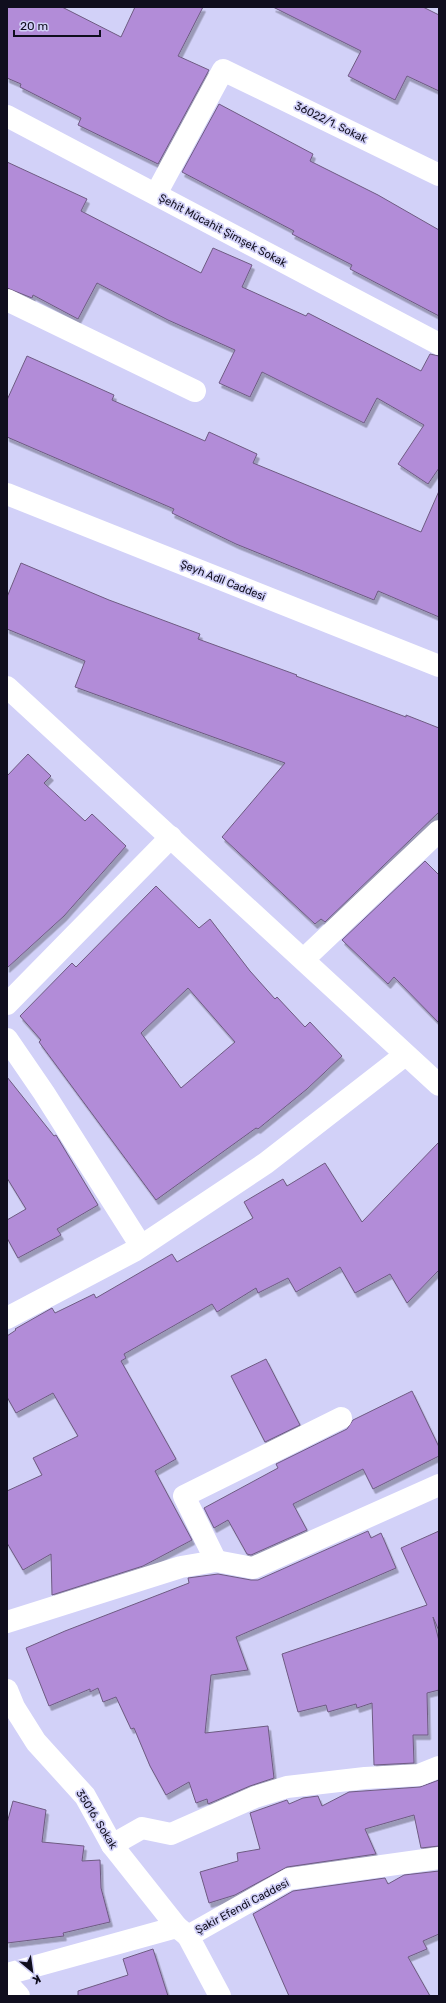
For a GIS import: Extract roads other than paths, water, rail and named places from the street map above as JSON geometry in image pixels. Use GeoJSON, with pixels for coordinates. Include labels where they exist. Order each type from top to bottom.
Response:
{"type":"FeatureCollection","features":[{"type":"Feature","properties":{"kind":"street","name":"36022/1. Sokak"},"geometry":{"type":"LineString","coordinates":[[156,194],[223,70],[439,176]]}},
{"type":"Feature","properties":{"kind":"street","name":"Şehit Mücahit Şimşek Sokak"},"geometry":{"type":"LineString","coordinates":[[7,116],[156,194],[238,240],[334,287],[439,344]]}},
{"type":"Feature","properties":{"kind":"street"},"geometry":{"type":"LineString","coordinates":[[7,300],[109,348],[195,391]]}},
{"type":"Feature","properties":{"kind":"street","name":"Şeyh Adil Caddesi"},"geometry":{"type":"LineString","coordinates":[[7,494],[439,666]]}},
{"type":"Feature","properties":{"kind":"street"},"geometry":{"type":"LineString","coordinates":[[7,687],[304,959],[405,1056],[439,1085]]}},
{"type":"Feature","properties":{"kind":"street"},"geometry":{"type":"LineString","coordinates":[[304,959],[439,831]]}},
{"type":"Feature","properties":{"kind":"street"},"geometry":{"type":"LineString","coordinates":[[7,1004],[171,837]]}},
{"type":"Feature","properties":{"kind":"street"},"geometry":{"type":"LineString","coordinates":[[7,1039],[44,1093],[141,1246]]}},
{"type":"Feature","properties":{"kind":"street"},"geometry":{"type":"LineString","coordinates":[[7,1318],[141,1246],[266,1163],[405,1056]]}},
{"type":"Feature","properties":{"kind":"street"},"geometry":{"type":"LineString","coordinates":[[216,1561],[184,1496],[341,1418]]}},
{"type":"Feature","properties":{"kind":"street"},"geometry":{"type":"LineString","coordinates":[[7,1622],[181,1567],[216,1561],[253,1568],[439,1485]]}},
{"type":"Feature","properties":{"kind":"street","name":"35016. Sokak"},"geometry":{"type":"LineString","coordinates":[[7,1690],[14,1706],[36,1742],[85,1796],[112,1845],[182,1931],[220,1996]]}},
{"type":"Feature","properties":{"kind":"street"},"geometry":{"type":"LineString","coordinates":[[112,1845],[142,1828],[172,1834],[255,1797],[287,1787],[365,1778],[419,1775],[439,1766]]}},
{"type":"Feature","properties":{"kind":"street","name":"Şakir Efendi Caddesi"},"geometry":{"type":"LineString","coordinates":[[7,1974],[182,1931],[289,1880],[439,1858]]}},
{"type":"Feature","properties":{"kind":"street"},"geometry":{"type":"LineString","coordinates":[[7,1983],[19,1996]]}}]}
